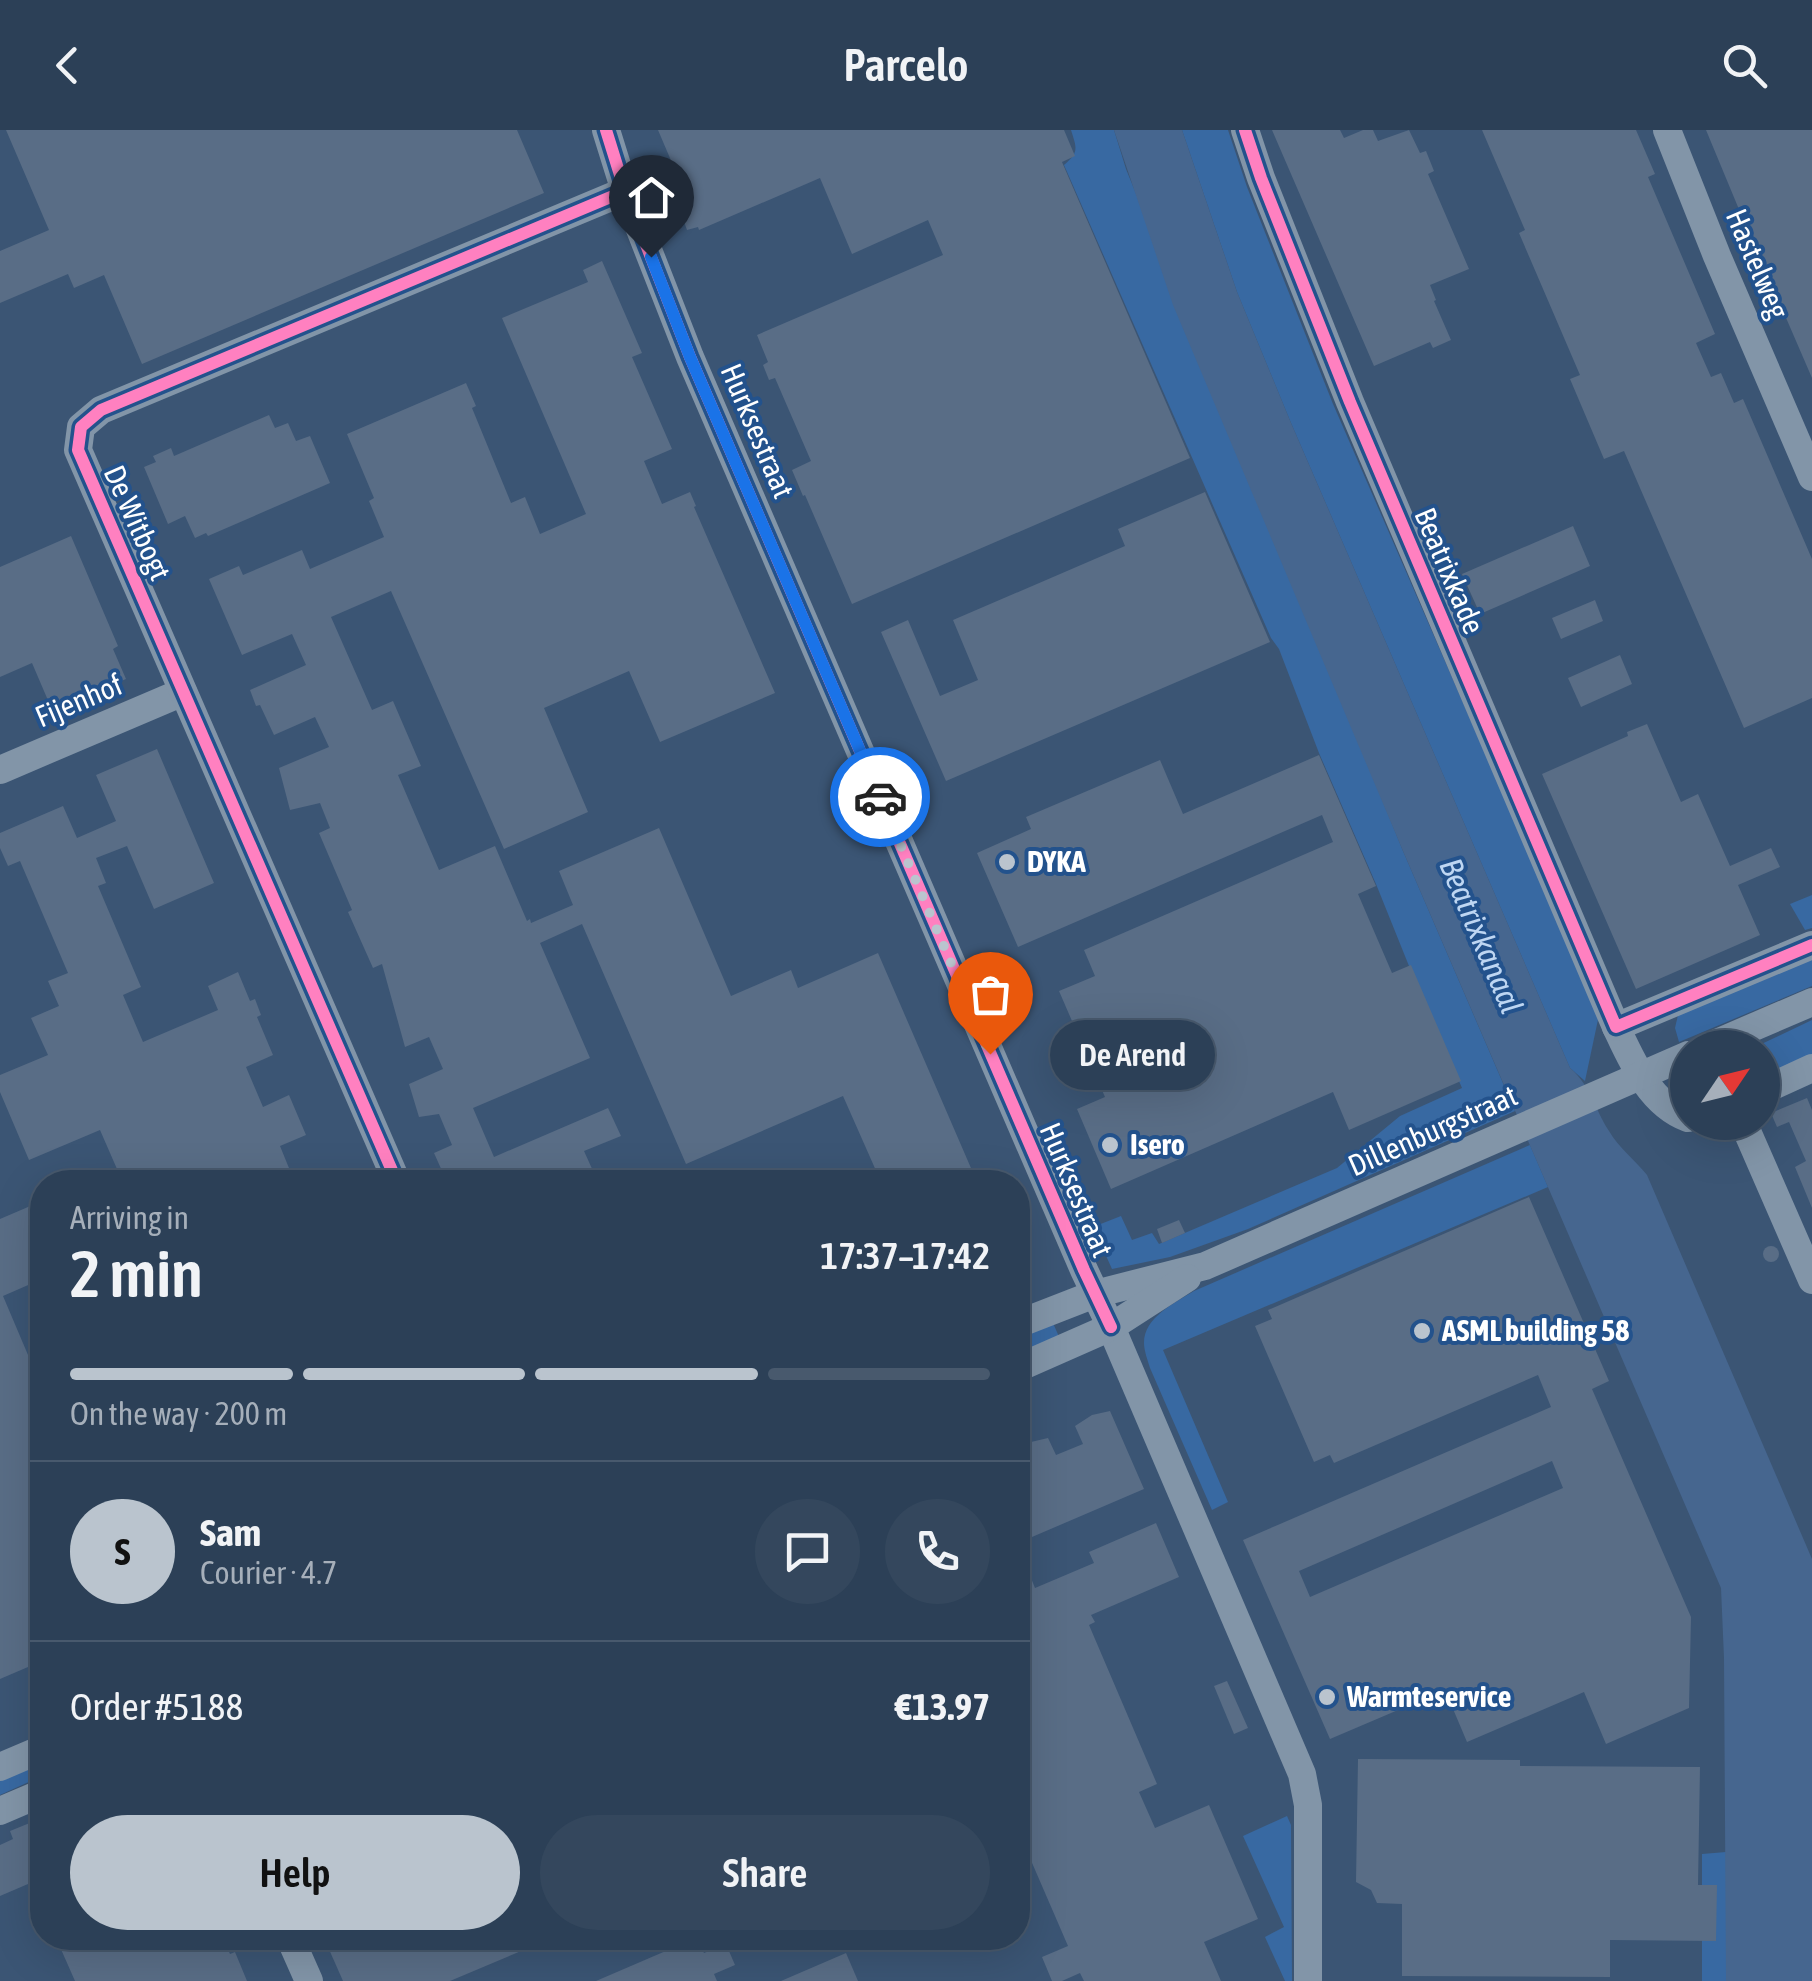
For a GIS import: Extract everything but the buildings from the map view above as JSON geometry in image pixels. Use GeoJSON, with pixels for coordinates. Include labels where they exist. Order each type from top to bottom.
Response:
{"type":"FeatureCollection","features":[{"type":"Feature","properties":{"kind":"street","name":"Hurksestraat"},"geometry":{"type":"LineString","coordinates":[[606,130],[625,191],[690,357],[1112,1326],[1302,1774],[1308,1805],[1308,1981]]}},
{"type":"Feature","properties":{"kind":"street","name":"Beatrixkade"},"geometry":{"type":"LineString","coordinates":[[1246,130],[1261,178],[1350,402],[1616,1028],[1630,1059],[1670,1110]]}},
{"type":"Feature","properties":{"kind":"street","name":"Hastelweg"},"geometry":{"type":"LineString","coordinates":[[1667,130],[1812,478]]}},
{"type":"Feature","properties":{"kind":"street","name":"De Witbogt"},"geometry":{"type":"LineString","coordinates":[[391,1170],[78,450],[81,427],[101,410],[625,191]]}},
{"type":"Feature","properties":{"kind":"street","name":"Fijenhof"},"geometry":{"type":"LineString","coordinates":[[0,770],[183,692]]}},
{"type":"Feature","properties":{"kind":"street"},"geometry":{"type":"LineString","coordinates":[[1616,1028],[1812,945]]}},
{"type":"Feature","properties":{"kind":"street"},"geometry":{"type":"LineString","coordinates":[[1747,1030],[1812,1002]]}},
{"type":"Feature","properties":{"kind":"street","name":"Dillenburgstraat"},"geometry":{"type":"LineString","coordinates":[[1030,1319],[1095,1294],[1205,1266],[1670,1062]]}},
{"type":"Feature","properties":{"kind":"street"},"geometry":{"type":"LineString","coordinates":[[1780,1083],[1812,1068]]}},
{"type":"Feature","properties":{"kind":"street"},"geometry":{"type":"LineString","coordinates":[[1750,1140],[1812,1280]]}},
{"type":"Feature","properties":{"kind":"street","name":"Dillenburgstraat"},"geometry":{"type":"LineString","coordinates":[[1030,1363],[1112,1326],[1205,1266]]}},
{"type":"Feature","properties":{"kind":"street"},"geometry":{"type":"LineString","coordinates":[[0,1767],[30,1754]]}},
{"type":"Feature","properties":{"kind":"street"},"geometry":{"type":"LineString","coordinates":[[0,1811],[30,1798]]}},
{"type":"Feature","properties":{"kind":"street"},"geometry":{"type":"LineString","coordinates":[[295,1950],[308,1981]]}},
{"type":"Feature","properties":{"kind":"shaded area"},"geometry":{"type":"Polygon","coordinates":[[[1071,130],[1114,130],[1126,169],[1403,851],[1515,1111],[1248,1229],[1170,1257],[1112,1269],[1093,1227],[1121,1216],[1132,1240],[1152,1233],[1159,1244],[1337,1168],[1400,1116],[1462,1088],[1319,753],[1279,649],[1064,165],[1075,150],[1071,130]]]}},
{"type":"Feature","properties":{"kind":"shaded area"},"geometry":{"type":"Polygon","coordinates":[[[1182,130],[1228,130],[1333,404],[1599,1015],[1585,1081],[1570,1068],[1291,423],[1237,292],[1182,130]]]}},
{"type":"Feature","properties":{"kind":"shaded area"},"geometry":{"type":"Polygon","coordinates":[[[1812,895],[1812,928],[1805,930],[1790,904],[1812,895]]]}},
{"type":"Feature","properties":{"kind":"shaded area"},"geometry":{"type":"Polygon","coordinates":[[[1812,956],[1812,986],[1708,1030],[1676,1030],[1678,1015],[1812,956]]]}},
{"type":"Feature","properties":{"kind":"shaded area"},"geometry":{"type":"Polygon","coordinates":[[[1812,1020],[1812,1056],[1780,1073],[1780,1035],[1812,1020]]]}},
{"type":"Feature","properties":{"kind":"shaded area"},"geometry":{"type":"Polygon","coordinates":[[[1530,1145],[1548,1187],[1163,1350],[1228,1502],[1212,1510],[1146,1356],[1145,1334],[1155,1318],[1194,1291],[1530,1145]]]}},
{"type":"Feature","properties":{"kind":"shaded area"},"geometry":{"type":"Polygon","coordinates":[[[1053,1323],[1060,1339],[1030,1351],[1030,1333],[1053,1323]]]}},
{"type":"Feature","properties":{"kind":"shaded area"},"geometry":{"type":"Polygon","coordinates":[[[30,1764],[30,1781],[0,1795],[0,1777],[30,1764]]]}},
{"type":"Feature","properties":{"kind":"shaded area"},"geometry":{"type":"Polygon","coordinates":[[[1287,1816],[1291,1825],[1292,1981],[1285,1981],[1265,1937],[1284,1927],[1243,1836],[1287,1816]]]}},
{"type":"Feature","properties":{"kind":"shaded area"},"geometry":{"type":"Polygon","coordinates":[[[1726,1852],[1726,1981],[1702,1981],[1702,1854],[1726,1852]]]}},
{"type":"Feature","properties":{"kind":"water","name":"Beatrixkanaal"},"geometry":{"type":"Polygon","coordinates":[[[1114,130],[1182,130],[1237,292],[1291,423],[1570,1068],[1588,1090],[1613,1137],[1647,1175],[1812,1559],[1812,1981],[1726,1981],[1721,1588],[1173,305],[1114,130]]]}},
{"type":"Feature","properties":{"kind":"cycle path"},"geometry":{"type":"LineString","coordinates":[[606,130],[625,191],[690,357],[1111,1327]]}},
{"type":"Feature","properties":{"kind":"cycle path"},"geometry":{"type":"LineString","coordinates":[[1245,130],[1350,402],[1616,1027],[1812,945]]}},
{"type":"Feature","properties":{"kind":"cycle path"},"geometry":{"type":"LineString","coordinates":[[392,1170],[78,450],[81,427],[101,410],[625,191]]}},
{"type":"Feature","properties":{"kind":"way so far"},"geometry":{"type":"LineString","coordinates":[[880,797],[990,1054]]}},
{"type":"Feature","properties":{"kind":"place","name":"DYKA"},"geometry":{"type":"Point","coordinates":[1007,862]}},
{"type":"Feature","properties":{"kind":"place","name":"De Arend"},"geometry":{"type":"Point","coordinates":[990,1054]}},
{"type":"Feature","properties":{"kind":"place","name":"Isero"},"geometry":{"type":"Point","coordinates":[1110,1145]}},
{"type":"Feature","properties":{"kind":"place","name":"ASML building 58"},"geometry":{"type":"Point","coordinates":[1422,1331]}},
{"type":"Feature","properties":{"kind":"place","name":"Warmteservice"},"geometry":{"type":"Point","coordinates":[1327,1697]}},
{"type":"Feature","properties":{"kind":"route"},"geometry":{"type":"LineString","coordinates":[[651,257],[690,357],[880,797]]}}]}
